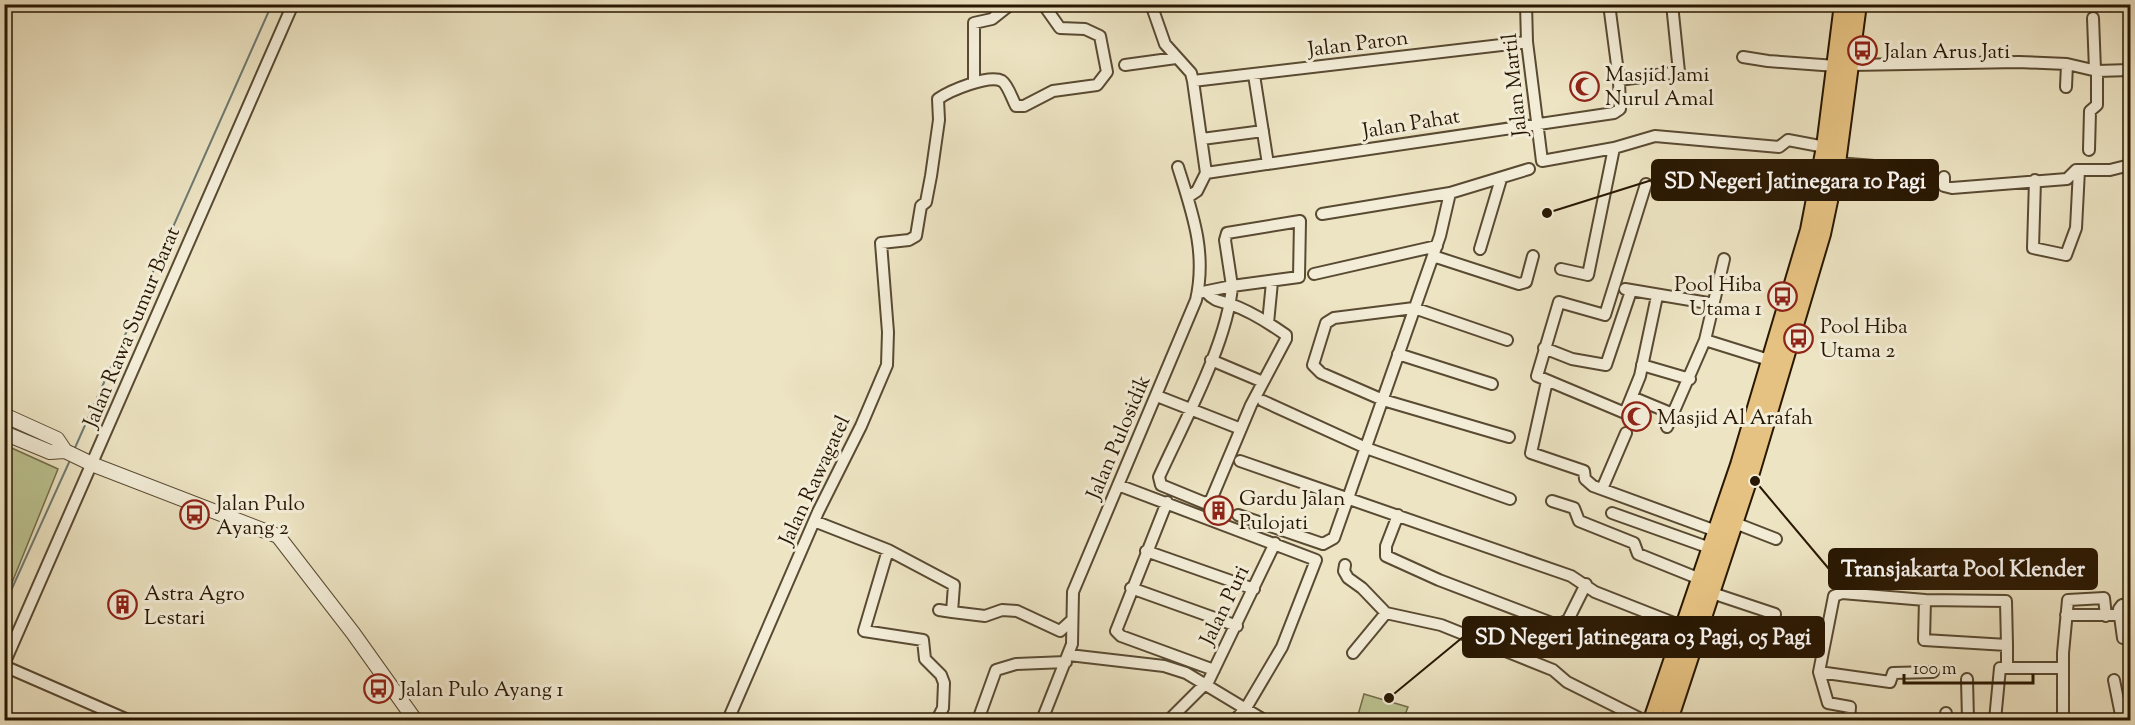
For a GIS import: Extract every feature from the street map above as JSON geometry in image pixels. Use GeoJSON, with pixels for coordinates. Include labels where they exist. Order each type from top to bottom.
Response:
{"type":"FeatureCollection","features":[{"type":"Feature","properties":{"kind":"main road"},"geometry":{"type":"LineString","coordinates":[[1653,720],[1690,626],[1712,593],[1816,254],[1837,163],[1843,65],[1843,4]]}},
{"type":"Feature","properties":{"kind":"main road"},"geometry":{"type":"LineString","coordinates":[[1669,720],[1700,579],[1772,361],[1809,231],[1825,147],[1858,4]]}},
{"type":"Feature","properties":{"kind":"street","name":"Jalan Rawa Sumur Barat"},"geometry":{"type":"LineString","coordinates":[[4,665],[88,462],[293,4]]}},
{"type":"Feature","properties":{"kind":"street"},"geometry":{"type":"LineString","coordinates":[[1011,4],[992,19],[974,23],[974,82],[1000,80],[1004,83],[1014,104],[1019,107],[1053,91],[1100,83],[1107,66],[1100,36],[1085,29],[1060,28],[1043,4]]}},
{"type":"Feature","properties":{"kind":"street"},"geometry":{"type":"LineString","coordinates":[[1151,4],[1165,45],[1191,73],[1193,81],[1206,173],[1197,191],[1188,197]]}},
{"type":"Feature","properties":{"kind":"street","name":"Jalan Martil"},"geometry":{"type":"LineString","coordinates":[[1526,4],[1527,42],[1542,161],[1614,148]]}},
{"type":"Feature","properties":{"kind":"street"},"geometry":{"type":"LineString","coordinates":[[1609,4],[1619,80],[1679,72],[1672,4]]}},
{"type":"Feature","properties":{"kind":"street"},"geometry":{"type":"LineString","coordinates":[[2089,150],[2090,111],[2097,105],[2093,18]]}},
{"type":"Feature","properties":{"kind":"street","name":"Jalan Paron"},"geometry":{"type":"LineString","coordinates":[[1193,81],[1527,42]]}},
{"type":"Feature","properties":{"kind":"street"},"geometry":{"type":"LineString","coordinates":[[1743,57],[1768,61],[1843,65],[1962,62],[2067,64],[2096,71],[2130,70]]}},
{"type":"Feature","properties":{"kind":"street"},"geometry":{"type":"LineString","coordinates":[[1125,65],[1176,58]]}},
{"type":"Feature","properties":{"kind":"street"},"geometry":{"type":"LineString","coordinates":[[2066,87],[2067,64]]}},
{"type":"Feature","properties":{"kind":"street"},"geometry":{"type":"LineString","coordinates":[[1254,75],[1268,164]]}},
{"type":"Feature","properties":{"kind":"street","name":"Jalan Pahat"},"geometry":{"type":"LineString","coordinates":[[1206,173],[1613,113],[1620,109],[1619,80]]}},
{"type":"Feature","properties":{"kind":"street","name":"Jalan Rawagatel"},"geometry":{"type":"LineString","coordinates":[[728,720],[814,521],[861,426],[887,365],[888,332],[880,247],[882,241],[914,238],[931,176],[939,120],[938,99],[974,82]]}},
{"type":"Feature","properties":{"kind":"street"},"geometry":{"type":"LineString","coordinates":[[1202,139],[1263,131]]}},
{"type":"Feature","properties":{"kind":"street"},"geometry":{"type":"LineString","coordinates":[[1561,269],[1584,276],[1588,273],[1614,148],[1655,136],[1779,147],[1788,140],[1825,147]]}},
{"type":"Feature","properties":{"kind":"street"},"geometry":{"type":"LineString","coordinates":[[1837,163],[1924,170]]}},
{"type":"Feature","properties":{"kind":"street"},"geometry":{"type":"LineString","coordinates":[[1944,177],[1944,186],[1952,188],[2067,179],[2079,170],[2110,170],[2130,165]]}},
{"type":"Feature","properties":{"kind":"street","name":"Jalan Pulosidik"},"geometry":{"type":"LineString","coordinates":[[1042,720],[1068,658],[1072,637],[1073,592],[1202,292],[1198,230],[1178,167]]}},
{"type":"Feature","properties":{"kind":"street"},"geometry":{"type":"LineString","coordinates":[[1322,214],[1450,193],[1501,180],[1529,169]]}},
{"type":"Feature","properties":{"kind":"street"},"geometry":{"type":"LineString","coordinates":[[2036,180],[2033,248],[2066,255],[2076,228],[2079,170]]}},
{"type":"Feature","properties":{"kind":"street"},"geometry":{"type":"LineString","coordinates":[[1480,249],[1501,180]]}},
{"type":"Feature","properties":{"kind":"street"},"geometry":{"type":"LineString","coordinates":[[1646,184],[1637,206],[1615,286],[1604,315],[1559,302],[1537,376],[1620,413],[1626,412],[1642,365],[1657,296]]}},
{"type":"Feature","properties":{"kind":"street"},"geometry":{"type":"LineString","coordinates":[[1238,515],[1323,544],[1334,538],[1435,251],[1450,193]]}},
{"type":"Feature","properties":{"kind":"street"},"geometry":{"type":"LineString","coordinates":[[1202,292],[1216,302],[1230,304],[1286,335],[1241,429],[1212,500],[1205,503],[1159,482],[1210,360],[1230,304],[1232,286],[1225,240],[1227,233],[1298,220],[1302,225],[1300,274],[1297,278],[1232,286],[1202,292]]}},
{"type":"Feature","properties":{"kind":"street"},"geometry":{"type":"LineString","coordinates":[[1314,274],[1435,251],[1519,284],[1526,282],[1533,256]]}},
{"type":"Feature","properties":{"kind":"street"},"geometry":{"type":"LineString","coordinates":[[1667,427],[1690,379],[1705,340],[1724,260]]}},
{"type":"Feature","properties":{"kind":"street"},"geometry":{"type":"LineString","coordinates":[[1268,323],[1272,282]]}},
{"type":"Feature","properties":{"kind":"street"},"geometry":{"type":"LineString","coordinates":[[1615,286],[1657,296],[1713,304]]}},
{"type":"Feature","properties":{"kind":"street"},"geometry":{"type":"LineString","coordinates":[[1544,348],[1572,359],[1606,365],[1630,291]]}},
{"type":"Feature","properties":{"kind":"street"},"geometry":{"type":"LineString","coordinates":[[1506,340],[1414,308],[1334,318],[1326,323],[1314,360],[1315,369],[1383,400],[1509,437]]}},
{"type":"Feature","properties":{"kind":"street"},"geometry":{"type":"LineString","coordinates":[[1705,340],[1772,361]]}},
{"type":"Feature","properties":{"kind":"street"},"geometry":{"type":"LineString","coordinates":[[1398,354],[1492,384]]}},
{"type":"Feature","properties":{"kind":"street"},"geometry":{"type":"LineString","coordinates":[[1210,360],[1263,382]]}},
{"type":"Feature","properties":{"kind":"street"},"geometry":{"type":"LineString","coordinates":[[1642,365],[1690,379]]}},
{"type":"Feature","properties":{"kind":"street"},"geometry":{"type":"LineString","coordinates":[[1547,381],[1531,453],[1583,471],[1586,480],[1602,489],[1716,531]]}},
{"type":"Feature","properties":{"kind":"street"},"geometry":{"type":"LineString","coordinates":[[1157,396],[1241,429]]}},
{"type":"Feature","properties":{"kind":"street"},"geometry":{"type":"LineString","coordinates":[[1632,397],[1673,414]]}},
{"type":"Feature","properties":{"kind":"street"},"geometry":{"type":"LineString","coordinates":[[1263,401],[1366,448],[1510,499]]}},
{"type":"Feature","properties":{"kind":"street"},"geometry":{"type":"LineString","coordinates":[[4,416],[57,439],[67,452]]}},
{"type":"Feature","properties":{"kind":"street"},"geometry":{"type":"LineString","coordinates":[[4,433],[50,452],[67,452],[278,536],[353,633],[415,720]]}},
{"type":"Feature","properties":{"kind":"street"},"geometry":{"type":"LineString","coordinates":[[1602,489],[1626,433]]}},
{"type":"Feature","properties":{"kind":"street"},"geometry":{"type":"LineString","coordinates":[[1240,461],[1571,576],[1595,592],[1690,626]]}},
{"type":"Feature","properties":{"kind":"street"},"geometry":{"type":"LineString","coordinates":[[1118,485],[1313,557],[1315,564],[1282,647],[1246,708],[1235,720]]}},
{"type":"Feature","properties":{"kind":"street"},"geometry":{"type":"LineString","coordinates":[[1552,501],[1574,508],[1579,521],[1634,543],[1638,554],[1700,579]]}},
{"type":"Feature","properties":{"kind":"street"},"geometry":{"type":"LineString","coordinates":[[1167,502],[1131,588],[1116,628],[1117,633],[1214,670]]}},
{"type":"Feature","properties":{"kind":"street"},"geometry":{"type":"LineString","coordinates":[[1612,513],[1710,548]]}},
{"type":"Feature","properties":{"kind":"street"},"geometry":{"type":"LineString","coordinates":[[1398,515],[1386,546],[1386,556],[1439,580],[1557,625],[1568,620],[1586,584]]}},
{"type":"Feature","properties":{"kind":"street"},"geometry":{"type":"LineString","coordinates":[[814,521],[888,550],[954,585],[952,612]]}},
{"type":"Feature","properties":{"kind":"street"},"geometry":{"type":"LineString","coordinates":[[1735,523],[1776,539]]}},
{"type":"Feature","properties":{"kind":"street","name":"Jalan Puri"},"geometry":{"type":"LineString","coordinates":[[1169,720],[1206,684],[1237,626],[1275,543]]}},
{"type":"Feature","properties":{"kind":"street"},"geometry":{"type":"LineString","coordinates":[[888,550],[864,631],[923,640],[926,659],[941,675],[944,682],[943,708],[937,720]]}},
{"type":"Feature","properties":{"kind":"street"},"geometry":{"type":"LineString","coordinates":[[1146,551],[1254,589]]}},
{"type":"Feature","properties":{"kind":"street"},"geometry":{"type":"LineString","coordinates":[[1345,565],[1344,571],[1348,578],[1362,588],[1386,613],[1441,625],[1546,666],[1559,673],[1567,682],[1643,720]]}},
{"type":"Feature","properties":{"kind":"street"},"geometry":{"type":"LineString","coordinates":[[1131,588],[1237,626]]}},
{"type":"Feature","properties":{"kind":"street"},"geometry":{"type":"LineString","coordinates":[[1712,593],[1775,614],[1772,631],[1785,637]]}},
{"type":"Feature","properties":{"kind":"street"},"geometry":{"type":"LineString","coordinates":[[1849,720],[1850,707],[1828,703],[1819,672],[1834,596],[1842,593],[1925,600],[2006,601],[2007,645],[1995,720]]}},
{"type":"Feature","properties":{"kind":"street"},"geometry":{"type":"LineString","coordinates":[[2063,720],[2063,668],[2068,600],[2103,598],[2106,616]]}},
{"type":"Feature","properties":{"kind":"street"},"geometry":{"type":"LineString","coordinates":[[1925,600],[1925,640],[2007,645]]}},
{"type":"Feature","properties":{"kind":"street"},"geometry":{"type":"LineString","coordinates":[[2130,603],[2122,605],[2120,612],[2123,638],[2130,638]]}},
{"type":"Feature","properties":{"kind":"street"},"geometry":{"type":"LineString","coordinates":[[939,610],[985,616],[1002,610],[1017,611],[1060,631],[1071,621]]}},
{"type":"Feature","properties":{"kind":"street"},"geometry":{"type":"LineString","coordinates":[[2066,615],[2106,616],[2120,612]]}},
{"type":"Feature","properties":{"kind":"street"},"geometry":{"type":"LineString","coordinates":[[1353,653],[1386,613]]}},
{"type":"Feature","properties":{"kind":"street"},"geometry":{"type":"LineString","coordinates":[[978,720],[996,670],[1016,664],[1068,658],[1164,666],[1206,684],[1264,720]]}},
{"type":"Feature","properties":{"kind":"street"},"geometry":{"type":"LineString","coordinates":[[4,665],[128,720]]}},
{"type":"Feature","properties":{"kind":"street"},"geometry":{"type":"LineString","coordinates":[[2003,667],[2063,668]]}},
{"type":"Feature","properties":{"kind":"street"},"geometry":{"type":"LineString","coordinates":[[1819,672],[1890,682],[1893,673],[1933,672]]}},
{"type":"Feature","properties":{"kind":"street"},"geometry":{"type":"LineString","coordinates":[[1967,679],[1968,720]]}},
{"type":"Feature","properties":{"kind":"street"},"geometry":{"type":"LineString","coordinates":[[2114,680],[2122,720]]}},
{"type":"Feature","properties":{"kind":"green space"},"geometry":{"type":"Polygon","coordinates":[[[5,445],[58,469],[5,600],[5,445]]]}},
{"type":"Feature","properties":{"kind":"green space"},"geometry":{"type":"Polygon","coordinates":[[[1364,694],[1408,707],[1403,720],[1378,720],[1358,715],[1364,694]]]}},
{"type":"Feature","properties":{"kind":"waterway"},"geometry":{"type":"LineString","coordinates":[[74,450],[272,4]]}},
{"type":"Feature","properties":{"kind":"waterway"},"geometry":{"type":"LineString","coordinates":[[4,606],[71,458]]}},
{"type":"Feature","properties":{"kind":"place","name":"Jalan Arus Jati"},"geometry":{"type":"Point","coordinates":[1863,51]}},
{"type":"Feature","properties":{"kind":"place","name":"Masjid Jami Nurul Amal"},"geometry":{"type":"Point","coordinates":[1584,86]}},
{"type":"Feature","properties":{"kind":"place","name":"SD Negeri Jatinegara 10 Pagi"},"geometry":{"type":"Point","coordinates":[1547,213]}},
{"type":"Feature","properties":{"kind":"place","name":"Pool Hiba Utama 1"},"geometry":{"type":"Point","coordinates":[1783,296]}},
{"type":"Feature","properties":{"kind":"place","name":"Pool Hiba Utama 2"},"geometry":{"type":"Point","coordinates":[1799,338]}},
{"type":"Feature","properties":{"kind":"place","name":"Masjid Al Arafah"},"geometry":{"type":"Point","coordinates":[1636,417]}},
{"type":"Feature","properties":{"kind":"place","name":"Transjakarta Pool Klender"},"geometry":{"type":"Point","coordinates":[1755,481]}},
{"type":"Feature","properties":{"kind":"place","name":"Gardu Jalan Pulojati"},"geometry":{"type":"Point","coordinates":[1218,510]}},
{"type":"Feature","properties":{"kind":"place","name":"Jalan Pulo Ayang 2"},"geometry":{"type":"Point","coordinates":[195,515]}},
{"type":"Feature","properties":{"kind":"place","name":"Astra Agro Lestari"},"geometry":{"type":"Point","coordinates":[123,605]}},
{"type":"Feature","properties":{"kind":"place","name":"Jalan Pulo Ayang 1"},"geometry":{"type":"Point","coordinates":[379,689]}},
{"type":"Feature","properties":{"kind":"place","name":"SD Negeri Jatinegara 03 Pagi, 05 Pagi"},"geometry":{"type":"Point","coordinates":[1389,698]}}]}
